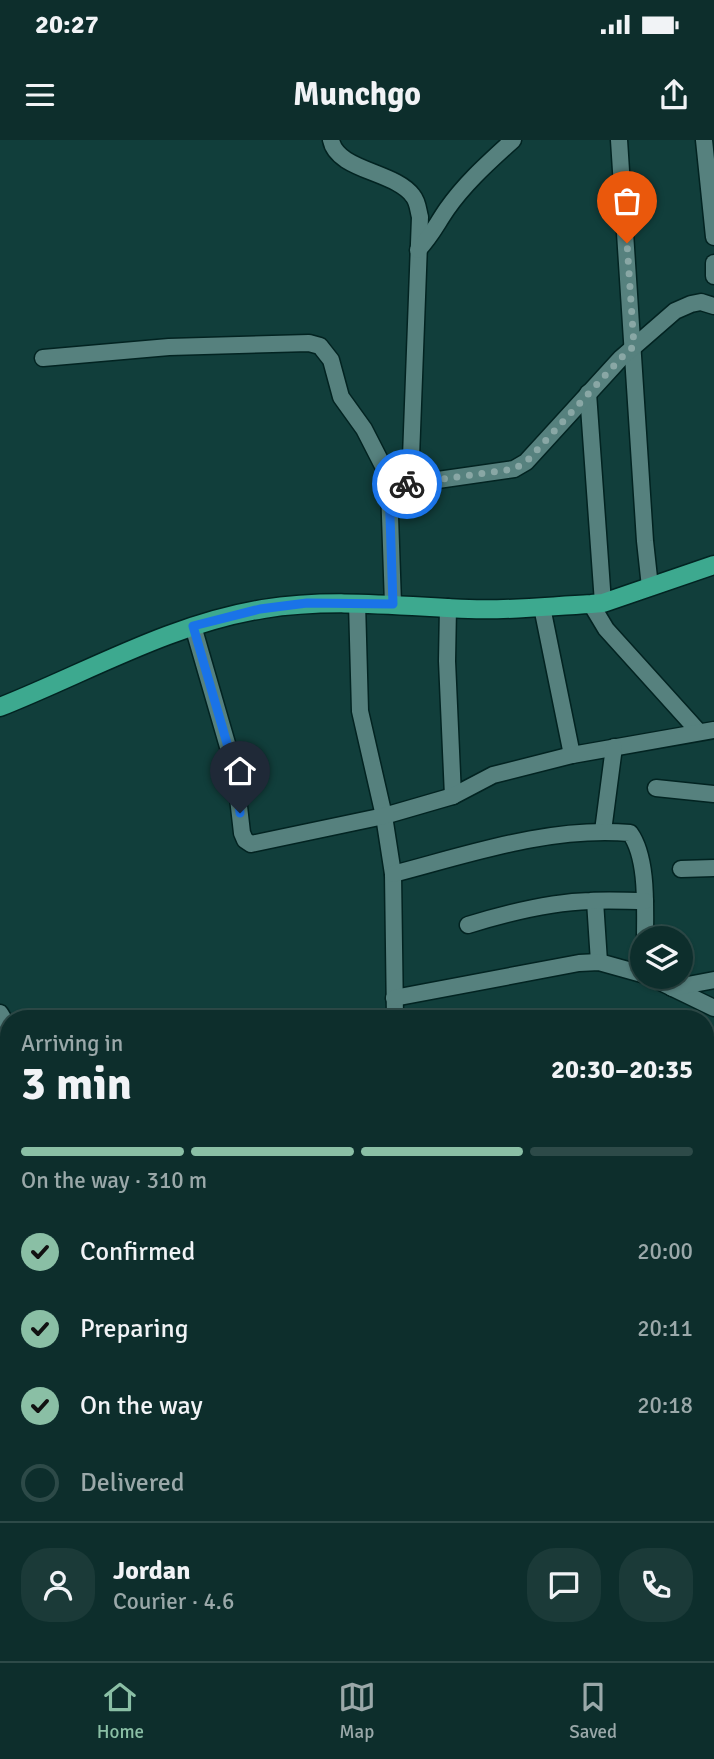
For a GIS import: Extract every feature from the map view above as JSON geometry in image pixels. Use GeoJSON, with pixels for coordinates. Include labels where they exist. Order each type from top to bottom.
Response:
{"type":"FeatureCollection","features":[{"type":"Feature","properties":{"kind":"main road"},"geometry":{"type":"LineString","coordinates":[[0,707],[193,626],[260,609],[307,603],[481,609],[597,604],[714,565]]}},
{"type":"Feature","properties":{"kind":"street"},"geometry":{"type":"LineString","coordinates":[[331,140],[342,158],[390,179],[413,195],[419,217],[410,484]]}},
{"type":"Feature","properties":{"kind":"street"},"geometry":{"type":"LineString","coordinates":[[418,250],[433,234],[446,211],[482,166],[513,140]]}},
{"type":"Feature","properties":{"kind":"street"},"geometry":{"type":"LineString","coordinates":[[620,140],[650,587]]}},
{"type":"Feature","properties":{"kind":"street"},"geometry":{"type":"LineString","coordinates":[[704,140],[714,237]]}},
{"type":"Feature","properties":{"kind":"street"},"geometry":{"type":"LineString","coordinates":[[714,263],[714,276]]}},
{"type":"Feature","properties":{"kind":"street"},"geometry":{"type":"LineString","coordinates":[[389,487],[514,469],[526,462],[634,346],[675,311],[701,302],[714,306]]}},
{"type":"Feature","properties":{"kind":"street"},"geometry":{"type":"LineString","coordinates":[[43,358],[169,347],[309,343],[320,346],[331,360],[341,397],[364,429],[383,466],[389,487],[393,604]]}},
{"type":"Feature","properties":{"kind":"street"},"geometry":{"type":"LineString","coordinates":[[588,393],[597,604],[606,629],[707,731]]}},
{"type":"Feature","properties":{"kind":"street"},"geometry":{"type":"LineString","coordinates":[[357,603],[360,711],[384,816],[393,874],[394,1010]]}},
{"type":"Feature","properties":{"kind":"street"},"geometry":{"type":"LineString","coordinates":[[448,607],[447,661],[453,796]]}},
{"type":"Feature","properties":{"kind":"street"},"geometry":{"type":"LineString","coordinates":[[542,607],[572,755]]}},
{"type":"Feature","properties":{"kind":"street"},"geometry":{"type":"LineString","coordinates":[[193,626],[235,771],[242,833],[245,840],[251,844],[384,816],[453,796],[493,775],[572,755],[707,731]]}},
{"type":"Feature","properties":{"kind":"street"},"geometry":{"type":"LineString","coordinates":[[603,831],[614,747]]}},
{"type":"Feature","properties":{"kind":"street"},"geometry":{"type":"LineString","coordinates":[[656,788],[714,794]]}},
{"type":"Feature","properties":{"kind":"street"},"geometry":{"type":"LineString","coordinates":[[393,874],[513,842],[603,831],[630,834],[640,853],[645,926]]}},
{"type":"Feature","properties":{"kind":"street"},"geometry":{"type":"LineString","coordinates":[[681,869],[714,868]]}},
{"type":"Feature","properties":{"kind":"street"},"geometry":{"type":"LineString","coordinates":[[595,901],[599,962]]}},
{"type":"Feature","properties":{"kind":"street"},"geometry":{"type":"LineString","coordinates":[[468,925],[505,914],[567,903],[645,901]]}},
{"type":"Feature","properties":{"kind":"street"},"geometry":{"type":"LineString","coordinates":[[394,998],[579,963],[599,962],[630,971]]}},
{"type":"Feature","properties":{"kind":"street"},"geometry":{"type":"LineString","coordinates":[[693,984],[714,980]]}},
{"type":"Feature","properties":{"kind":"street"},"geometry":{"type":"LineString","coordinates":[[674,989],[714,1008]]}},
{"type":"Feature","properties":{"kind":"way so far"},"geometry":{"type":"LineString","coordinates":[[407,484],[514,469],[526,462],[634,346],[627,243]]}},
{"type":"Feature","properties":{"kind":"route"},"geometry":{"type":"LineString","coordinates":[[240,813],[235,771],[193,626],[260,609],[307,603],[393,604],[389,487],[407,484]]}}]}
